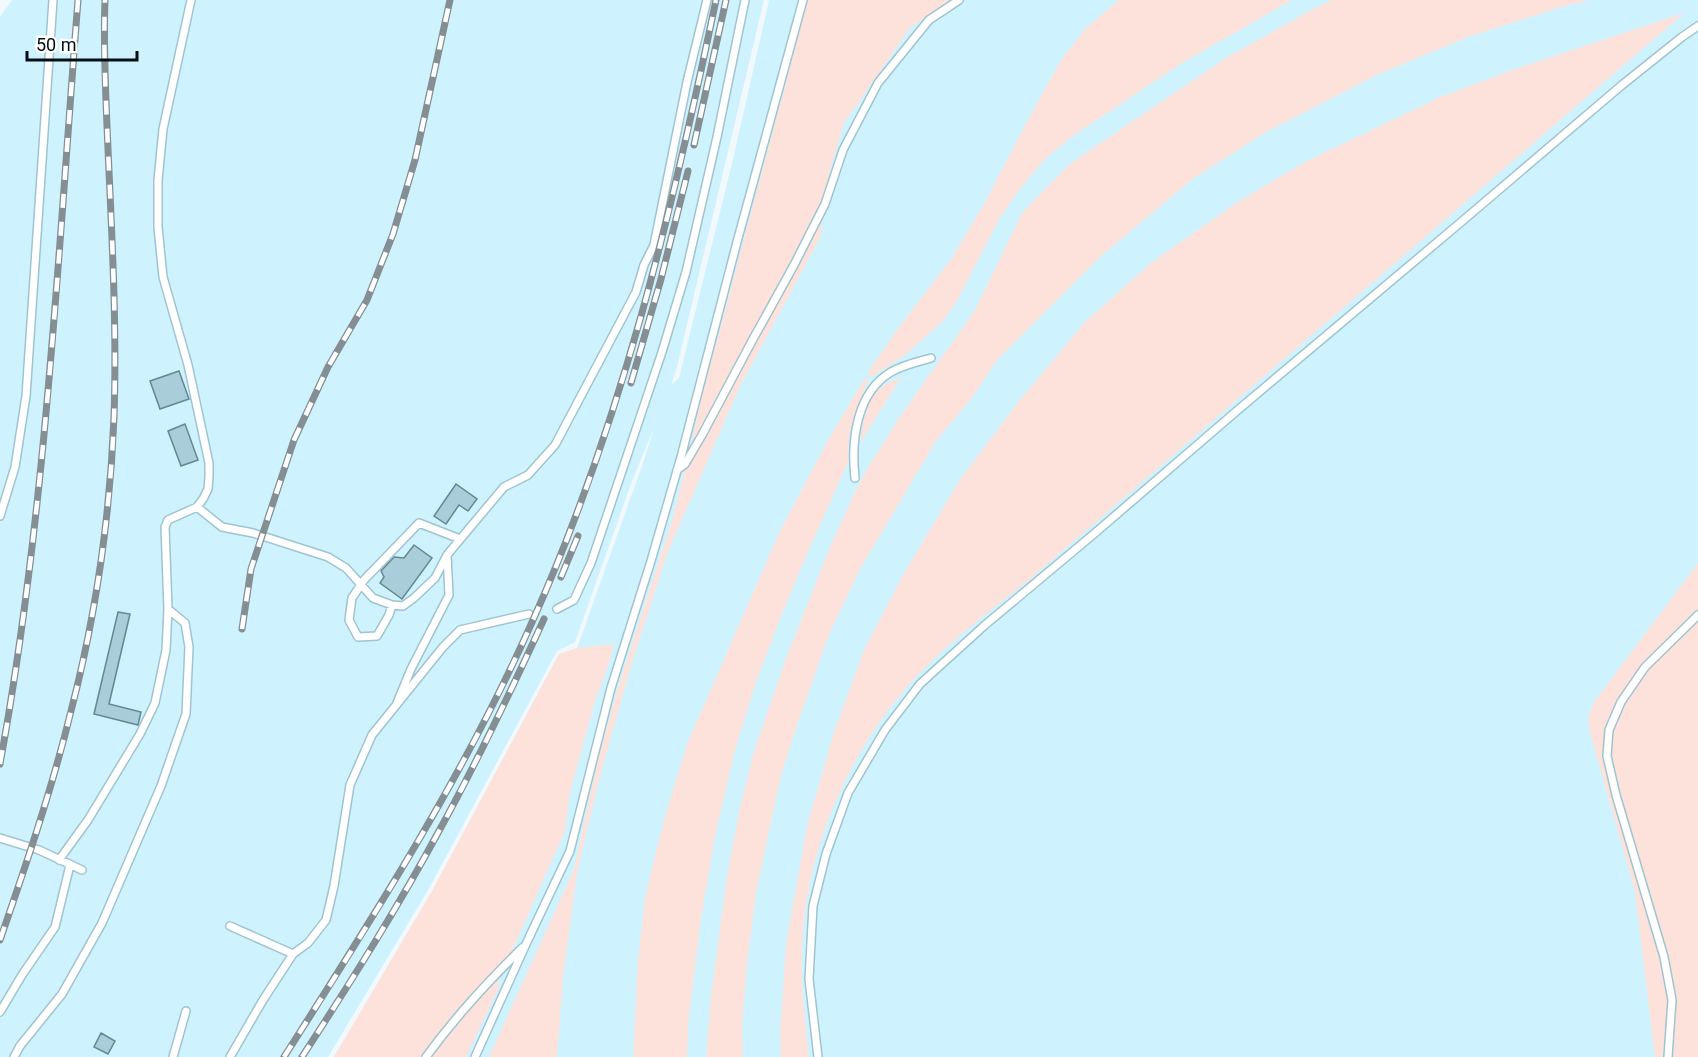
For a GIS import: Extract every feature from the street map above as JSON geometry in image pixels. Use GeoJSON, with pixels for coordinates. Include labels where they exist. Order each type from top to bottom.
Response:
{"type":"FeatureCollection","features":[{"type":"Feature","properties":{"kind":"lane"},"geometry":{"type":"LineString","coordinates":[[0,516],[15,467],[26,396],[53,0]]}},
{"type":"Feature","properties":{"kind":"lane"},"geometry":{"type":"LineString","coordinates":[[59,860],[88,820],[140,734],[155,703],[166,650],[168,609],[165,527],[168,520],[197,507],[208,489],[209,463],[188,365],[163,277],[158,227],[158,180],[163,129],[191,0]]}},
{"type":"Feature","properties":{"kind":"lane"},"geometry":{"type":"LineString","coordinates":[[197,507],[222,527],[253,533],[328,557],[346,568],[373,598],[392,605],[403,606],[435,578],[447,555],[504,487],[528,474],[555,446],[636,292],[644,265],[654,245],[687,82],[707,0]]}},
{"type":"Feature","properties":{"kind":"lane"},"geometry":{"type":"LineString","coordinates":[[557,609],[574,600],[591,563],[662,352],[686,272],[745,0]]}},
{"type":"Feature","properties":{"kind":"lane"},"geometry":{"type":"LineString","coordinates":[[475,1057],[570,851],[610,688],[651,561],[677,470],[803,0]]}},
{"type":"Feature","properties":{"kind":"lane"},"geometry":{"type":"LineString","coordinates":[[677,470],[685,464],[702,435],[794,265],[825,204],[843,150],[878,83],[929,20],[959,0]]}},
{"type":"Feature","properties":{"kind":"lane"},"geometry":{"type":"LineString","coordinates":[[818,1057],[809,979],[813,906],[826,854],[848,793],[885,730],[920,684],[985,625],[1622,85],[1698,26]]}},
{"type":"Feature","properties":{"kind":"lane"},"geometry":{"type":"LineString","coordinates":[[855,478],[853,459],[855,433],[869,392],[879,380],[891,372],[931,358]]}},
{"type":"Feature","properties":{"kind":"lane"},"geometry":{"type":"LineString","coordinates":[[392,605],[377,636],[358,637],[349,620],[352,598],[361,585],[419,523],[460,539]]}},
{"type":"Feature","properties":{"kind":"lane"},"geometry":{"type":"LineString","coordinates":[[398,703],[411,669],[449,595],[447,555]]}},
{"type":"Feature","properties":{"kind":"lane"},"geometry":{"type":"LineString","coordinates":[[14,1057],[20,1046],[62,994],[102,923],[161,786],[186,714],[189,646],[185,623],[168,609]]}},
{"type":"Feature","properties":{"kind":"lane"},"geometry":{"type":"LineString","coordinates":[[230,1057],[293,954],[308,943],[326,920],[334,886],[350,785],[372,735],[443,647],[460,630],[529,614]]}},
{"type":"Feature","properties":{"kind":"lane"},"geometry":{"type":"LineString","coordinates":[[1668,1057],[1672,1000],[1664,957],[1616,795],[1607,756],[1609,730],[1621,702],[1645,667],[1698,615]]}},
{"type":"Feature","properties":{"kind":"lane"},"geometry":{"type":"LineString","coordinates":[[0,838],[39,850],[82,870]]}},
{"type":"Feature","properties":{"kind":"lane"},"geometry":{"type":"LineString","coordinates":[[0,1012],[55,927],[70,865]]}},
{"type":"Feature","properties":{"kind":"lane"},"geometry":{"type":"LineString","coordinates":[[230,926],[293,954]]}},
{"type":"Feature","properties":{"kind":"lane"},"geometry":{"type":"LineString","coordinates":[[426,1057],[449,1025],[526,944]]}},
{"type":"Feature","properties":{"kind":"lane"},"geometry":{"type":"LineString","coordinates":[[173,1057],[186,1011]]}},
{"type":"Feature","properties":{"kind":"shaded area"},"geometry":{"type":"Polygon","coordinates":[[[12,0],[764,0],[671,385],[679,378],[734,155],[769,0],[1698,0],[1698,1057],[334,1057],[434,889],[559,654],[577,648],[654,428],[632,481],[575,642],[557,651],[428,890],[328,1057],[0,1057],[0,17],[12,0]]]}},
{"type":"Feature","properties":{"kind":"shaded area"},"geometry":{"type":"Polygon","coordinates":[[[808,0],[951,0],[910,28],[844,123],[829,173],[820,238],[740,386],[667,554],[631,666],[599,780],[577,873],[563,978],[557,1057],[489,1057],[574,869],[599,756],[619,684],[673,518],[697,415],[808,0]]]}},
{"type":"Feature","properties":{"kind":"shaded area"},"geometry":{"type":"Polygon","coordinates":[[[1119,0],[1292,0],[1182,63],[1070,138],[1043,161],[1015,195],[998,221],[956,303],[943,321],[904,356],[871,377],[867,374],[896,331],[951,259],[984,204],[1061,60],[1086,28],[1119,0]]]}},
{"type":"Feature","properties":{"kind":"shaded area"},"geometry":{"type":"Polygon","coordinates":[[[1332,0],[1589,0],[1468,37],[1379,74],[1266,132],[1194,178],[1101,256],[998,359],[970,400],[936,441],[860,569],[830,632],[781,775],[756,893],[742,1026],[743,1057],[706,1057],[711,996],[727,876],[754,751],[785,661],[830,547],[860,481],[897,421],[975,310],[1022,213],[1044,190],[1071,163],[1226,58],[1332,0]]]}},
{"type":"Feature","properties":{"kind":"shaded area"},"geometry":{"type":"Polygon","coordinates":[[[1684,13],[1030,579],[957,638],[916,677],[870,737],[834,804],[811,878],[805,915],[802,953],[803,992],[809,1057],[781,1057],[780,1036],[786,944],[807,826],[834,732],[864,650],[904,573],[961,478],[1020,400],[1084,323],[1151,263],[1236,203],[1305,162],[1438,98],[1515,69],[1684,13]]]}},
{"type":"Feature","properties":{"kind":"shaded area"},"geometry":{"type":"Polygon","coordinates":[[[901,377],[861,442],[864,419],[873,397],[885,385],[901,377]]]}},
{"type":"Feature","properties":{"kind":"shaded area"},"geometry":{"type":"Polygon","coordinates":[[[865,378],[868,381],[854,415],[849,436],[848,462],[781,616],[755,685],[735,750],[715,836],[701,918],[689,1016],[687,1057],[633,1057],[638,961],[645,897],[665,816],[687,744],[780,531],[827,442],[865,378]]]}},
{"type":"Feature","properties":{"kind":"shaded area"},"geometry":{"type":"Polygon","coordinates":[[[1698,563],[1698,1057],[1655,1057],[1635,892],[1589,729],[1589,713],[1594,702],[1698,563]]]}},
{"type":"Feature","properties":{"kind":"shaded area"},"geometry":{"type":"Polygon","coordinates":[[[614,644],[595,701],[570,792],[565,831],[496,987],[501,983],[466,1057],[334,1057],[432,891],[559,654],[577,648],[614,644]]]}},
{"type":"Feature","properties":{"kind":"building"},"geometry":{"type":"Polygon","coordinates":[[[179,371],[189,399],[160,409],[150,381],[179,371]]]}},
{"type":"Feature","properties":{"kind":"building"},"geometry":{"type":"Polygon","coordinates":[[[185,424],[198,460],[181,466],[168,431],[185,424]]]}},
{"type":"Feature","properties":{"kind":"building"},"geometry":{"type":"Polygon","coordinates":[[[456,484],[477,499],[468,511],[459,505],[446,524],[434,516],[456,484]]]}},
{"type":"Feature","properties":{"kind":"building"},"geometry":{"type":"Polygon","coordinates":[[[414,545],[432,558],[402,599],[380,583],[384,577],[381,571],[394,557],[404,558],[414,545]]]}},
{"type":"Feature","properties":{"kind":"building"},"geometry":{"type":"Polygon","coordinates":[[[118,612],[130,614],[109,704],[141,712],[138,725],[94,714],[118,612]]]}},
{"type":"Feature","properties":{"kind":"building"},"geometry":{"type":"Polygon","coordinates":[[[101,1033],[115,1041],[108,1054],[94,1047],[101,1033]]]}},
{"type":"Feature","properties":{"kind":"railway"},"geometry":{"type":"LineString","coordinates":[[0,764],[16,669],[40,479],[78,0]]}},
{"type":"Feature","properties":{"kind":"railway"},"geometry":{"type":"LineString","coordinates":[[0,940],[64,740],[88,639],[105,529],[112,454],[115,350],[105,74],[105,0]]}},
{"type":"Feature","properties":{"kind":"railway"},"geometry":{"type":"LineString","coordinates":[[242,629],[251,569],[294,440],[328,367],[367,300],[393,234],[415,160],[450,0]]}},
{"type":"Feature","properties":{"kind":"railway"},"geometry":{"type":"LineString","coordinates":[[284,1057],[351,951],[448,789],[506,677],[565,545],[593,469],[641,315],[681,158],[716,0]]}},
{"type":"Feature","properties":{"kind":"railway"},"geometry":{"type":"LineString","coordinates":[[694,145],[726,0]]}},
{"type":"Feature","properties":{"kind":"railway"},"geometry":{"type":"LineString","coordinates":[[631,383],[661,279],[688,171]]}},
{"type":"Feature","properties":{"kind":"railway"},"geometry":{"type":"LineString","coordinates":[[561,577],[578,536]]}},
{"type":"Feature","properties":{"kind":"railway"},"geometry":{"type":"LineString","coordinates":[[302,1057],[373,945],[423,860],[480,753],[544,619]]}}]}
